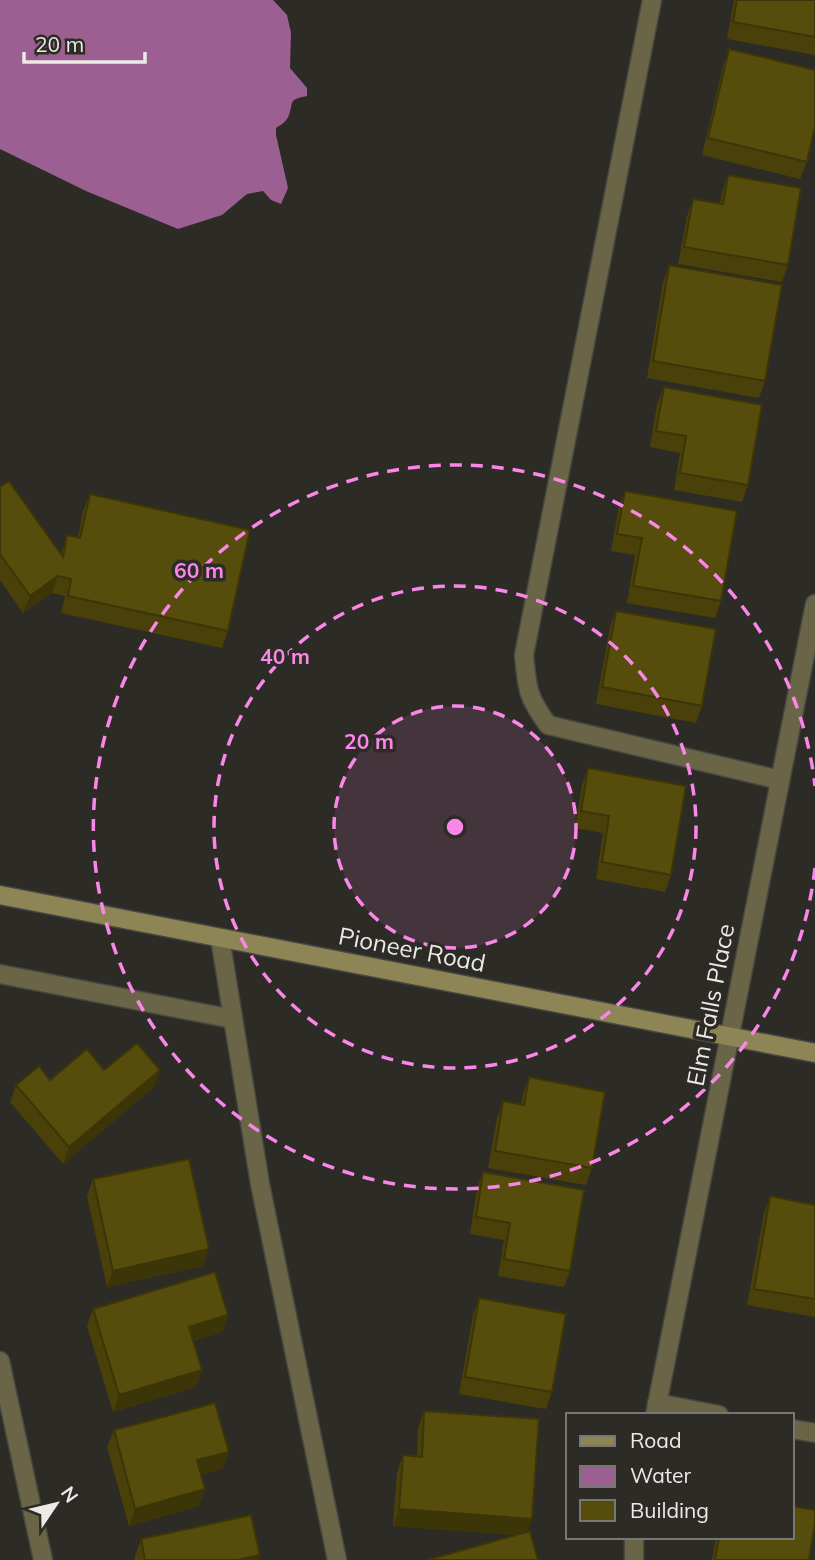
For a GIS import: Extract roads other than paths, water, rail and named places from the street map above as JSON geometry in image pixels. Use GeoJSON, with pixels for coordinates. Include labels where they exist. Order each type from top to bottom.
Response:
{"type":"FeatureCollection","features":[{"type":"Feature","properties":{"kind":"main road","name":"Pioneer Road"},"geometry":{"type":"LineString","coordinates":[[0,895],[815,1053]]}},
{"type":"Feature","properties":{"kind":"street"},"geometry":{"type":"LineString","coordinates":[[652,0],[524,655],[526,683],[532,704],[548,725],[780,780]]}},
{"type":"Feature","properties":{"kind":"street","name":"Elm Falls Place"},"geometry":{"type":"LineString","coordinates":[[656,1409],[815,604]]}},
{"type":"Feature","properties":{"kind":"street"},"geometry":{"type":"LineString","coordinates":[[220,938],[260,1184],[337,1560]]}},
{"type":"Feature","properties":{"kind":"street"},"geometry":{"type":"LineString","coordinates":[[0,974],[233,1020]]}},
{"type":"Feature","properties":{"kind":"street"},"geometry":{"type":"LineString","coordinates":[[0,1361],[43,1560]]}},
{"type":"Feature","properties":{"kind":"street"},"geometry":{"type":"LineString","coordinates":[[656,1409],[698,1413]]}},
{"type":"Feature","properties":{"kind":"street"},"geometry":{"type":"LineString","coordinates":[[794,1429],[815,1433]]}},
{"type":"Feature","properties":{"kind":"street"},"geometry":{"type":"LineString","coordinates":[[634,1539],[634,1560]]}},
{"type":"Feature","properties":{"kind":"water"},"geometry":{"type":"Polygon","coordinates":[[[0,0],[273,0],[287,15],[291,33],[290,68],[307,88],[307,96],[293,101],[287,119],[276,128],[288,188],[281,204],[271,200],[263,191],[247,194],[222,215],[178,229],[86,191],[0,149],[0,0]]]}}]}
